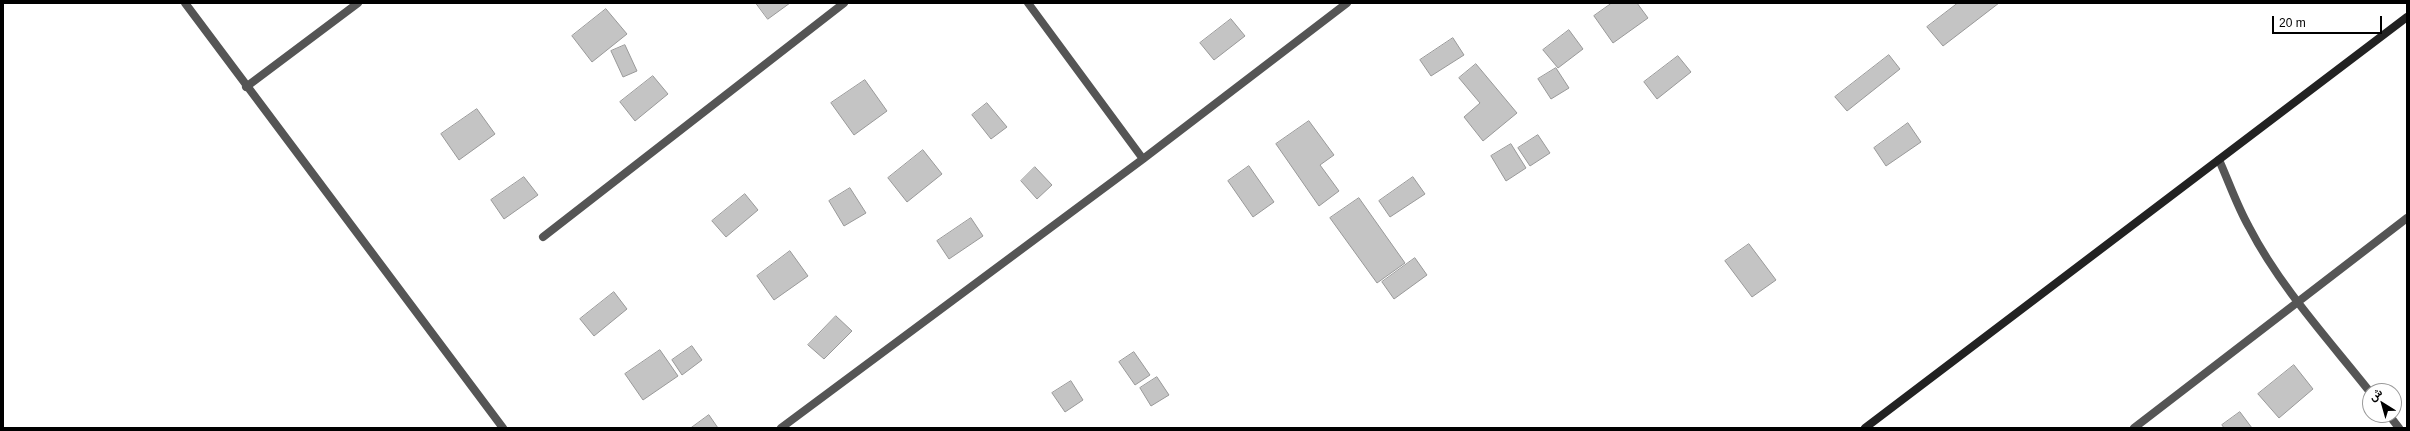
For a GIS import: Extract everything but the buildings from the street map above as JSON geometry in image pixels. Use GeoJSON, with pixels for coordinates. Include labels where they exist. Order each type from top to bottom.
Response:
{"type":"FeatureCollection","features":[{"type":"Feature","properties":{"kind":"street"},"geometry":{"type":"LineString","coordinates":[[185,3],[246,87],[503,428]]}},
{"type":"Feature","properties":{"kind":"street"},"geometry":{"type":"LineString","coordinates":[[246,87],[358,3]]}},
{"type":"Feature","properties":{"kind":"street"},"geometry":{"type":"LineString","coordinates":[[543,237],[844,3]]}},
{"type":"Feature","properties":{"kind":"street"},"geometry":{"type":"LineString","coordinates":[[1028,3],[1143,159]]}},
{"type":"Feature","properties":{"kind":"street"},"geometry":{"type":"LineString","coordinates":[[781,428],[1143,159],[1347,3]]}},
{"type":"Feature","properties":{"kind":"street"},"geometry":{"type":"LineString","coordinates":[[1865,428],[2407,17]]}},
{"type":"Feature","properties":{"kind":"street"},"geometry":{"type":"LineString","coordinates":[[2219,160],[2249,228],[2298,303],[2363,383]]}},
{"type":"Feature","properties":{"kind":"street"},"geometry":{"type":"LineString","coordinates":[[2134,428],[2407,218]]}}]}
